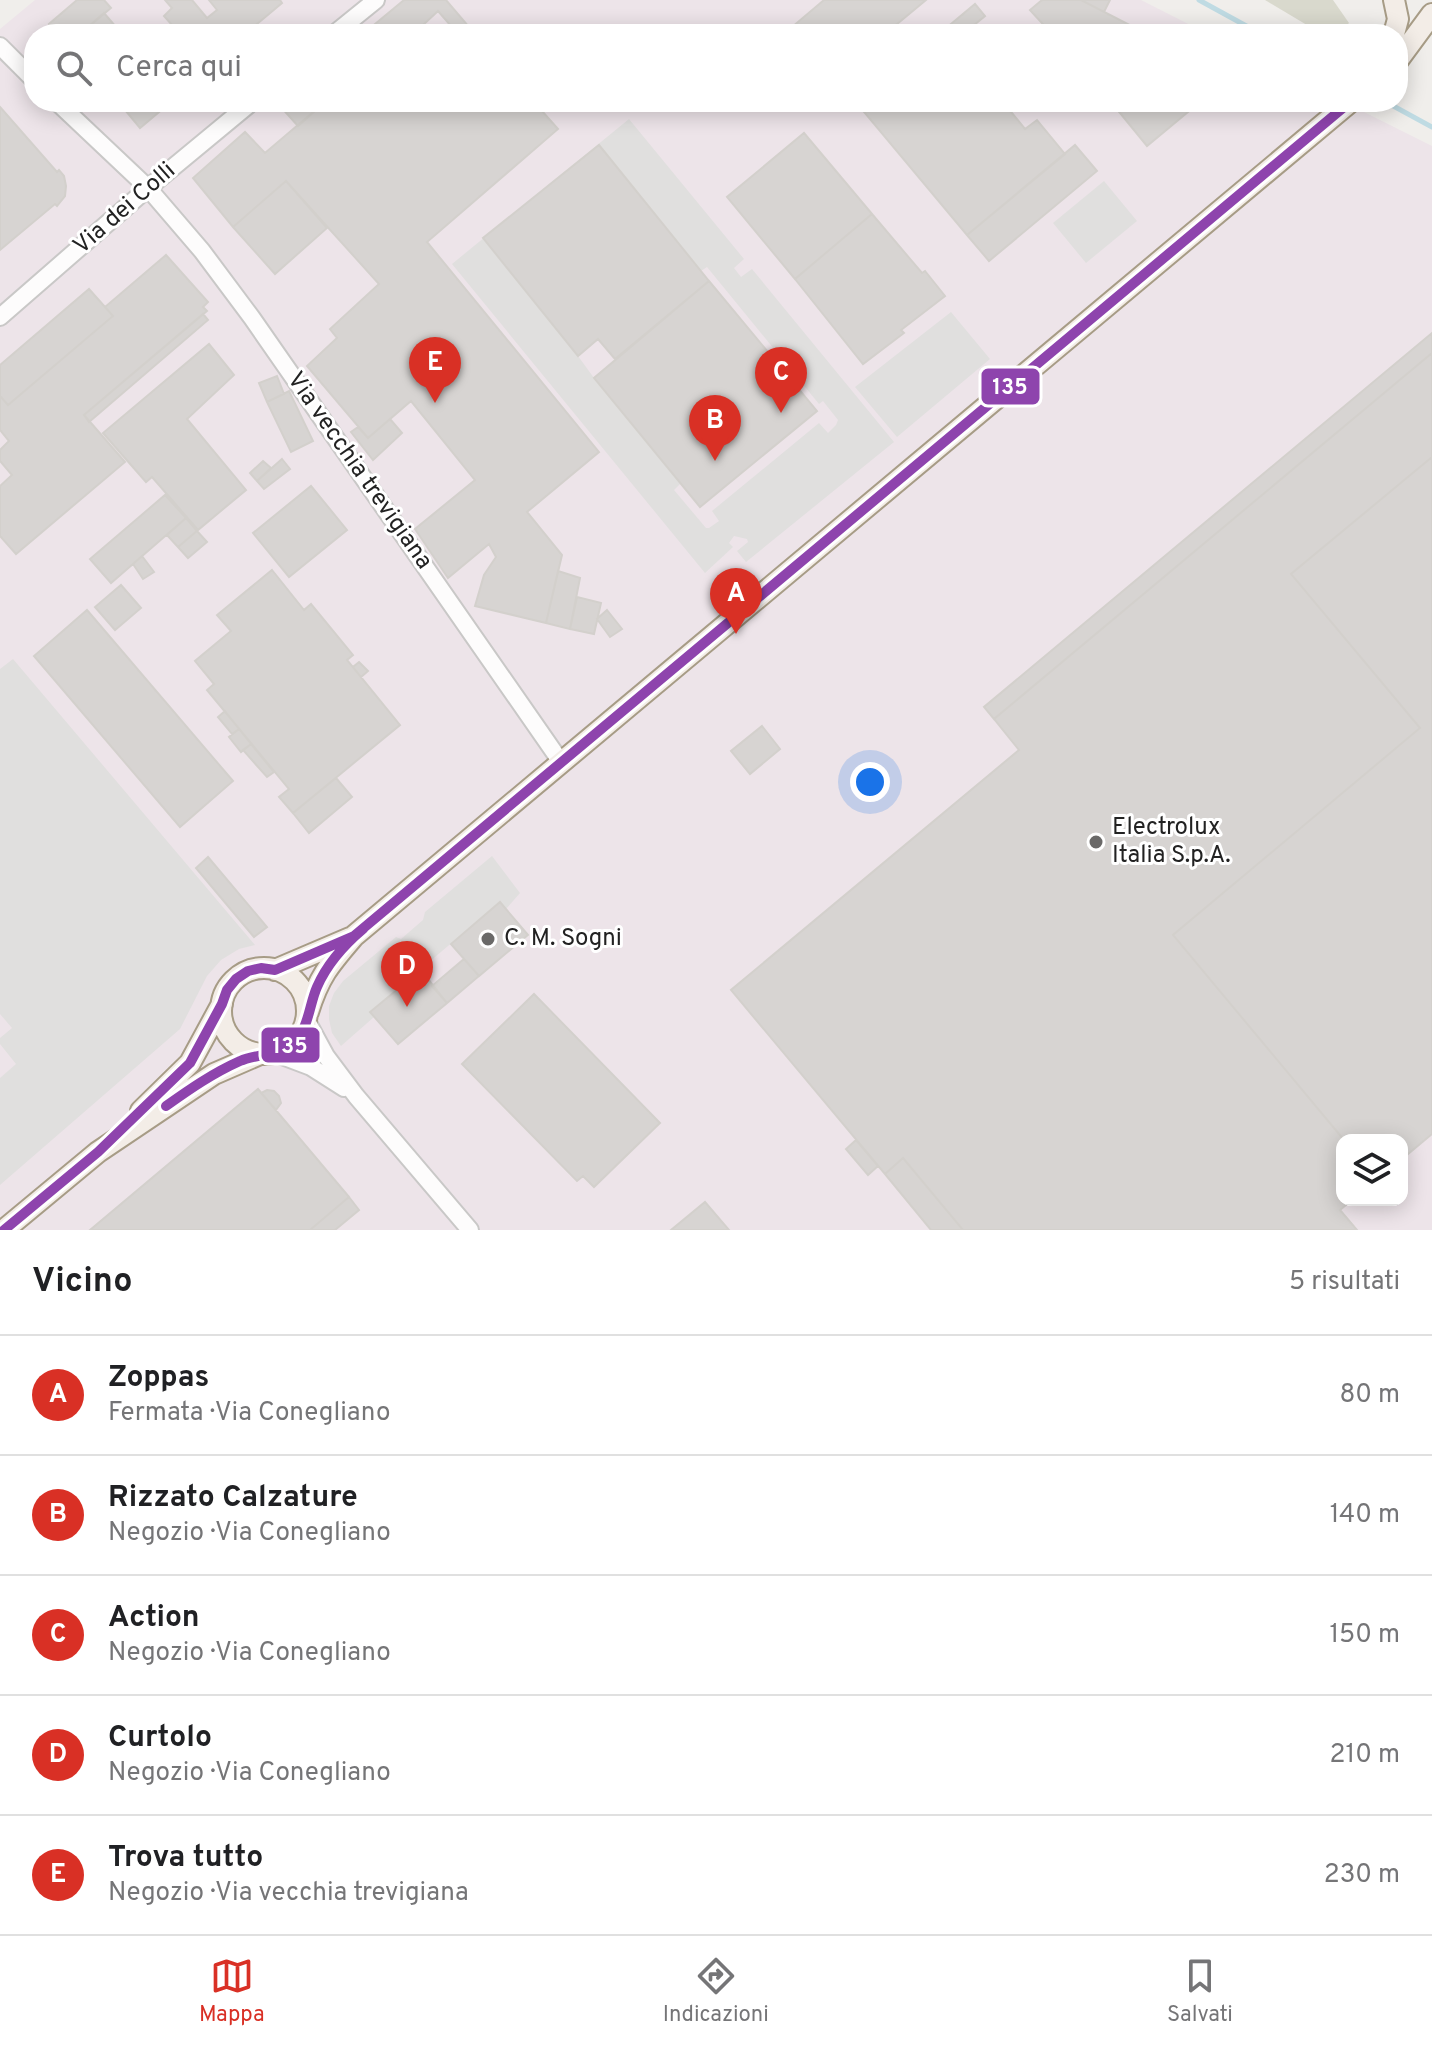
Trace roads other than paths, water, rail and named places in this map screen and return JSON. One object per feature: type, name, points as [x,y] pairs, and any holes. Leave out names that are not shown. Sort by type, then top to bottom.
[{"type":"main road","points":[[1394,0],[1397,24]]},
{"type":"main road","points":[[1408,46],[1432,14]]},
{"type":"main road","points":[[98,1152],[214,1074],[295,1042],[302,1032],[315,989],[325,970],[354,936],[1338,112]]},
{"type":"main road","points":[[275,970],[354,936]]},
{"type":"main road","points":[[4,1230],[98,1152],[190,1063],[227,990],[236,979],[248,971],[261,968],[288,975],[299,985],[305,998],[307,1016]]},
{"type":"main road","points":[[222,1004],[226,1031],[235,1042],[246,1050],[267,1054]]},
{"type":"street","points":[[346,24],[376,0]]},
{"type":"street","points":[[0,46],[24,70]]},
{"type":"street","name":"Via vecchia trevigiana","points":[[68,112],[148,188],[202,251],[561,762]]},
{"type":"street","name":"Via dei Colli","points":[[0,317],[240,112]]},
{"type":"street","points":[[307,1016],[326,1056],[356,1096],[470,1230]]},
{"type":"street","points":[[267,1054],[311,1067],[356,1096]]},
{"type":"waterway","points":[[1199,0],[1243,24]]},
{"type":"waterway","points":[[1404,112],[1432,127]]},
{"type":"place","name":"Trova tutto","points":[[435,403]]},
{"type":"place","name":"Action","points":[[781,413]]},
{"type":"place","name":"Rizzato Calzature","points":[[715,461]]},
{"type":"place","name":"Zoppas","points":[[736,634]]},
{"type":"place","name":"Electrolux Italia S.p.A.","points":[[1096,842]]},
{"type":"place","name":"C. M. Sogni","points":[[488,939]]},
{"type":"place","name":"Curtolo","points":[[407,1007]]}]
